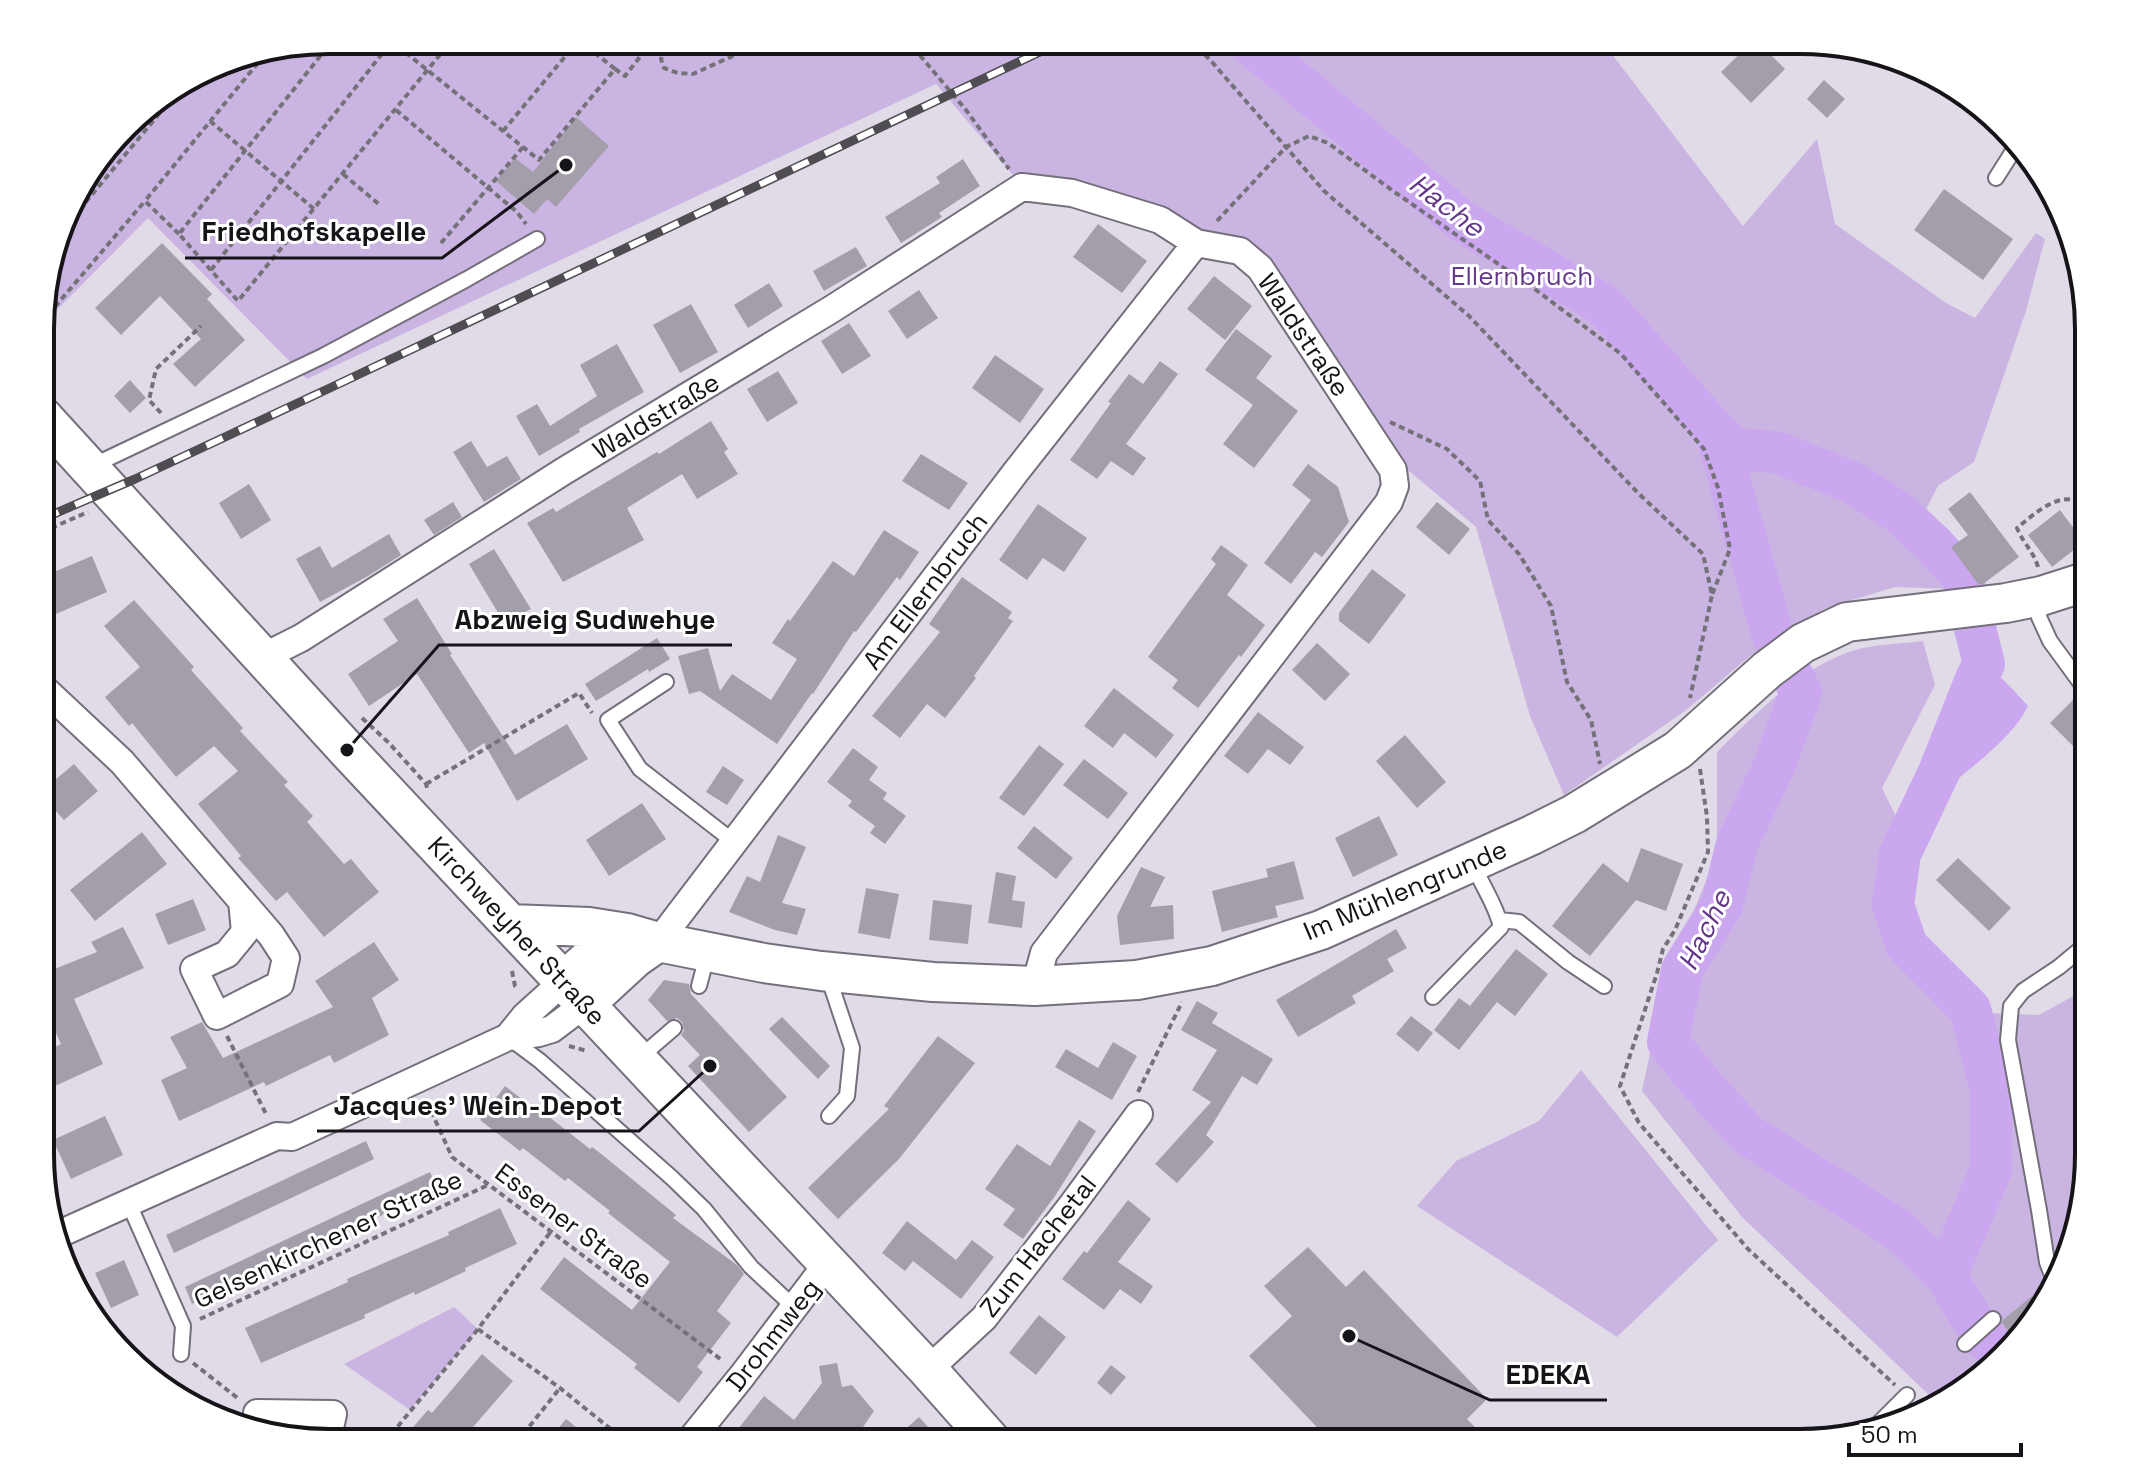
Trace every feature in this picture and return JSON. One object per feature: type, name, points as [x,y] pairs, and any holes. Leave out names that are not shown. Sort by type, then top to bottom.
[{"type":"main road","name":"Kirchweyher Straße","points":[[54,429],[980,1428]]},
{"type":"main road","name":"Im Mühlengrunde","points":[[510,924],[589,927],[642,937],[704,968],[764,963],[933,982],[1035,986],[1137,980],[1233,960],[1321,930],[1473,862],[1607,795],[1678,750],[1695,752],[1767,670],[1803,643],[1847,622],[1967,608],[2041,596],[2074,585]]},
{"type":"main road","points":[[575,992],[635,958],[642,937]]},
{"type":"street","name":"Waldstraße","points":[[263,657],[301,638],[564,471],[832,309],[1022,187],[1072,193],[1160,220],[1196,243],[1240,251],[1260,268],[1357,414],[1393,470],[1395,486],[1389,502],[1044,953],[1035,986]]},
{"type":"street","name":"Am Ellernbruch","points":[[642,937],[734,842],[1015,473],[1196,243]]},
{"type":"street","points":[[54,699],[122,762],[242,901],[271,935],[286,958],[280,984],[217,1016],[194,969],[227,954],[245,932],[242,901]]},
{"type":"street","points":[[65,1229],[129,1204],[277,1136],[292,1137],[508,1037],[552,1029],[575,992]]},
{"type":"street","name":"Zum Hachetal","points":[[928,1370],[984,1318],[1139,1114]]},
{"type":"street","name":"Drohmweg","points":[[700,1428],[827,1264]]},
{"type":"street","points":[[257,1413],[333,1414],[330,1428]]},
{"type":"lane","points":[[1996,178],[2011,154]]},
{"type":"lane","points":[[89,467],[323,356],[537,239]]},
{"type":"lane","points":[[2041,596],[2039,617],[2050,641],[2074,674]]},
{"type":"lane","points":[[666,682],[608,720],[640,769],[734,842]]},
{"type":"lane","points":[[1433,997],[1501,927],[1473,862]]},
{"type":"lane","points":[[1499,920],[1519,922],[1568,962],[1604,986]]},
{"type":"lane","points":[[2050,1269],[2008,1040],[2011,1006],[2023,991],[2074,955]]},
{"type":"lane","points":[[829,1116],[847,1096],[852,1048],[832,988],[833,972]]},
{"type":"lane","points":[[638,1060],[674,1028]]},
{"type":"lane","points":[[508,1037],[540,1061],[672,1178],[704,1209],[751,1267],[795,1308]]},
{"type":"lane","points":[[129,1204],[183,1326],[181,1354]]},
{"type":"lane","points":[[1965,1344],[1993,1319]]},
{"type":"lane","points":[[1888,1414],[1907,1395]]},
{"type":"path","points":[[179,234],[321,55]]},
{"type":"path","points":[[211,270],[381,55]]},
{"type":"path","points":[[409,55],[539,160],[615,69]]},
{"type":"path","points":[[145,201],[179,234],[238,301],[440,55]]},
{"type":"path","points":[[503,131],[566,55]]},
{"type":"path","points":[[598,55],[625,76],[641,55]]},
{"type":"path","points":[[663,55],[664,68],[693,74],[735,55]]},
{"type":"path","points":[[920,55],[966,110],[1022,187]]},
{"type":"path","points":[[1205,55],[1324,191],[1469,316],[1638,493],[1703,554],[1712,595]]},
{"type":"path","points":[[55,306],[257,64]]},
{"type":"path","points":[[396,110],[517,212],[537,239]]},
{"type":"path","points":[[85,202],[161,112]]},
{"type":"path","points":[[210,121],[314,209]]},
{"type":"path","points":[[1230,209],[1286,147],[1309,136],[1328,143],[1621,354],[1704,449],[1718,488],[1730,549],[1712,595],[1688,708],[1707,817],[1708,852],[1675,930],[1663,949],[1620,1086],[1639,1123],[1748,1249],[1907,1395]]},
{"type":"path","points":[[441,243],[523,147]]},
{"type":"path","points":[[343,174],[381,206]]},
{"type":"path","points":[[173,427],[149,400],[156,369],[201,326]]},
{"type":"path","points":[[1357,414],[1388,421],[1447,449],[1480,481],[1488,520],[1519,554],[1551,606],[1567,682],[1591,720],[1607,795]]},
{"type":"path","points":[[2041,596],[2035,555],[2017,528],[2061,498],[2074,499]]},
{"type":"path","points":[[54,527],[101,507]]},
{"type":"path","points":[[426,784],[579,693],[596,719],[608,720]]},
{"type":"path","points":[[1139,1114],[1138,1094],[1183,1000],[1183,992]]},
{"type":"path","points":[[217,1016],[277,1136]]},
{"type":"path","name":"Essener Straße","points":[[416,1078],[452,1157],[742,1376]]},
{"type":"path","name":"Gelsenkirchener Straße","points":[[183,1326],[488,1185]]},
{"type":"path","points":[[396,1428],[478,1329],[552,1230]]},
{"type":"path","points":[[478,1329],[610,1428]]},
{"type":"path","points":[[181,1354],[257,1413]]},
{"type":"path","points":[[528,1428],[560,1388]]},
{"type":"green space","name":"Ellernbruch","points":[[311,55],[1613,55],[1743,226],[1817,139],[1835,224],[1946,303],[1975,318],[2036,233],[2045,239],[2026,311],[1974,462],[1938,486],[1914,540],[1948,575],[1954,589],[1895,587],[1826,608],[1750,656],[1685,711],[1564,795],[1530,716],[1476,527],[1403,466],[1219,238],[1163,216],[1018,181],[936,84],[307,379],[148,218],[55,312],[63,258],[75,224],[100,176],[122,148],[148,122],[191,91],[241,69],[275,59]]},
{"type":"green space","points":[[1923,641],[1935,685],[1882,788],[1901,827],[1884,919],[1911,966],[1983,1013],[2039,1015],[2074,996],[2074,1172],[2070,1208],[2060,1242],[2047,1276],[2018,1321],[1981,1361],[1928,1398],[1928,1394],[1742,1217],[1642,1091],[1665,981],[1717,854],[1717,752],[1780,693],[1816,667],[1855,650]]},
{"type":"green space","points":[[1581,1070],[1718,1240],[1617,1337],[1417,1206],[1456,1161],[1539,1121]]},
{"type":"green space","points":[[454,1307],[478,1329],[410,1410],[344,1364]]},
{"type":"shaded area","points":[[1973,661],[1996,674],[2028,706],[2014,728],[1951,785],[1932,766],[1951,697]]},
{"type":"building","points":[[1739,55],[1771,55],[1785,69],[1751,103],[1721,72]]},
{"type":"building","points":[[1824,80],[1845,99],[1827,118],[1807,99]]},
{"type":"building","points":[[576,117],[609,146],[556,207],[547,199],[534,214],[496,181],[515,158],[533,172]]},
{"type":"building","points":[[963,159],[980,186],[939,213],[942,217],[901,243],[885,217],[940,183],[936,177]]},
{"type":"building","points":[[1944,189],[2013,239],[1983,280],[1914,230]]},
{"type":"building","points":[[1098,224],[1147,261],[1122,293],[1073,257]]},
{"type":"building","points":[[162,243],[212,294],[207,299],[245,340],[195,387],[173,364],[201,339],[160,296],[121,335],[95,308]]},
{"type":"building","points":[[856,247],[867,266],[824,291],[813,271]]},
{"type":"building","points":[[1214,276],[1252,306],[1225,340],[1187,309]]},
{"type":"building","points":[[769,283],[783,306],[748,328],[734,305]]},
{"type":"building","points":[[919,290],[938,318],[907,339],[888,311]]},
{"type":"building","points":[[691,304],[718,352],[680,373],[653,325]]},
{"type":"building","points":[[849,323],[871,356],[842,374],[821,341]]},
{"type":"building","points":[[1236,329],[1272,356],[1256,378],[1298,411],[1254,468],[1223,444],[1253,405],[1205,370]]},
{"type":"building","points":[[617,344],[644,392],[539,456],[516,416],[537,404],[550,426],[597,396],[580,365]]},
{"type":"building","points":[[995,355],[1044,389],[1020,423],[972,388]]},
{"type":"building","points":[[1160,361],[1178,374],[1126,444],[1146,458],[1133,476],[1111,461],[1097,479],[1070,460],[1129,374],[1143,384]]},
{"type":"building","points":[[778,371],[798,403],[767,422],[747,389]]},
{"type":"building","points":[[130,380],[146,398],[130,413],[114,396]]},
{"type":"building","points":[[711,421],[728,449],[724,452],[738,474],[697,499],[682,474],[627,508],[644,540],[563,582],[527,523],[553,508],[556,512]]},
{"type":"building","points":[[471,441],[487,467],[507,456],[521,479],[484,502],[453,452]]},
{"type":"building","points":[[921,454],[968,483],[949,510],[902,481]]},
{"type":"building","points":[[1308,464],[1338,487],[1349,522],[1322,557],[1315,552],[1291,584],[1264,563],[1311,500],[1292,485]]},
{"type":"building","points":[[249,484],[271,520],[241,539],[219,503]]},
{"type":"building","points":[[1970,492],[2019,557],[1983,584],[1978,584],[1951,547],[1968,535],[1948,509]]},
{"type":"building","points":[[453,502],[462,517],[434,535],[424,520]]},
{"type":"building","points":[[1437,502],[1470,529],[1449,555],[1416,527]]},
{"type":"building","points":[[1038,504],[1087,538],[1064,572],[1043,558],[1027,580],[999,560]]},
{"type":"building","points":[[2060,510],[2074,529],[2074,550],[2052,567],[2028,535]]},
{"type":"building","points":[[884,530],[919,552],[900,580],[897,577],[854,631],[777,744],[700,691],[689,694],[678,656],[708,648],[720,691],[732,674],[771,700],[797,659],[772,643],[833,561],[854,576]]},
{"type":"building","points":[[389,534],[401,555],[320,602],[296,559],[320,546],[332,568]]},
{"type":"building","points":[[1221,545],[1248,565],[1227,595],[1265,625],[1198,708],[1172,688],[1178,680],[1148,657],[1216,564],[1211,559]]},
{"type":"building","points":[[494,549],[531,609],[504,623],[469,564]]},
{"type":"building","points":[[92,556],[107,592],[54,615],[54,572]]},
{"type":"building","points":[[1372,569],[1406,595],[1369,644],[1339,621],[1339,613]]},
{"type":"building","points":[[962,577],[1012,612],[1008,618],[1013,621],[974,676],[976,678],[945,718],[927,704],[900,738],[872,716],[940,632],[929,624]]},
{"type":"building","points":[[417,598],[515,755],[567,724],[588,759],[517,801],[484,743],[469,753],[417,674],[369,706],[348,674],[398,641],[383,619]]},
{"type":"building","points":[[134,600],[194,667],[191,670],[243,728],[240,731],[288,782],[284,785],[313,816],[307,822],[344,864],[351,859],[379,892],[324,937],[287,892],[276,901],[238,858],[241,856],[198,804],[238,771],[214,746],[176,777],[132,723],[129,726],[105,697],[140,667],[104,626]]},
{"type":"building","points":[[657,638],[670,659],[596,701],[585,684]]},
{"type":"building","points":[[1317,643],[1350,674],[1325,701],[1292,670]]},
{"type":"building","points":[[1114,688],[1174,735],[1156,758],[1124,733],[1113,748],[1084,726]]},
{"type":"building","points":[[2074,699],[2074,747],[2050,723]]},
{"type":"building","points":[[1258,712],[1304,747],[1290,765],[1268,749],[1248,774],[1224,756]]},
{"type":"building","points":[[1405,735],[1446,782],[1417,808],[1376,761]]},
{"type":"building","points":[[1039,745],[1064,764],[1024,816],[999,798]]},
{"type":"building","points":[[853,748],[878,767],[869,780],[887,793],[883,799],[906,816],[885,844],[870,833],[875,826],[848,806],[852,801],[827,782]]},
{"type":"building","points":[[1084,759],[1128,793],[1108,819],[1063,785]]},
{"type":"building","points":[[74,764],[98,791],[64,820],[55,810],[55,780]]},
{"type":"building","points":[[723,766],[744,780],[727,805],[706,792]]},
{"type":"building","points":[[642,803],[666,839],[609,876],[586,840]]},
{"type":"building","points":[[1379,816],[1398,855],[1353,877],[1335,838]]},
{"type":"building","points":[[1034,826],[1073,858],[1056,879],[1017,848]]},
{"type":"building","points":[[142,832],[167,864],[95,921],[70,890]]},
{"type":"building","points":[[778,835],[806,847],[782,903],[806,909],[797,935],[729,912],[747,876],[760,882]]},
{"type":"building","points":[[1641,848],[1683,864],[1666,911],[1636,900],[1590,956],[1552,926],[1603,863],[1628,883]]},
{"type":"building","points":[[1958,858],[2011,908],[1989,931],[1936,880]]},
{"type":"building","points":[[1294,861],[1304,899],[1275,906],[1278,917],[1222,932],[1212,891],[1268,877],[1266,869]]},
{"type":"building","points":[[1141,867],[1165,877],[1150,907],[1173,905],[1174,939],[1120,945],[1117,916]]},
{"type":"building","points":[[996,872],[1016,876],[1012,900],[1025,902],[1022,928],[988,923]]},
{"type":"building","points":[[866,888],[899,894],[890,939],[858,933]]},
{"type":"building","points":[[193,899],[206,930],[168,945],[155,914]]},
{"type":"building","points":[[933,900],[972,905],[968,944],[929,940]]},
{"type":"building","points":[[123,927],[144,968],[74,999],[103,1064],[55,1086],[55,1047],[61,1044],[55,1030],[55,969],[97,952],[91,942]]},
{"type":"building","points":[[1396,929],[1407,948],[1387,959],[1394,971],[1352,996],[1356,1003],[1298,1037],[1276,1000]]},
{"type":"building","points":[[374,942],[399,980],[372,998],[389,1035],[334,1063],[330,1055],[266,1086],[264,1082],[179,1121],[161,1080],[187,1068],[170,1037],[202,1022],[223,1058],[333,1007],[315,981]]},
{"type":"building","points":[[1516,949],[1548,974],[1515,1016],[1497,1002],[1459,1050],[1434,1030],[1459,998],[1470,1006]]},
{"type":"building","points":[[664,980],[689,984],[691,994],[787,1097],[749,1132],[688,1066],[700,1055],[681,1035],[684,1031],[682,1022],[677,1018],[667,1021],[648,1000]]},
{"type":"building","points":[[1197,1001],[1218,1013],[1212,1023],[1273,1059],[1257,1085],[1242,1076],[1206,1135],[1214,1142],[1177,1183],[1155,1164],[1211,1102],[1192,1090],[1217,1050],[1181,1030]]},
{"type":"building","points":[[1411,1016],[1433,1033],[1418,1052],[1396,1034]]},
{"type":"building","points":[[782,1017],[830,1066],[818,1079],[769,1029]]},
{"type":"building","points":[[938,1036],[975,1063],[899,1159],[838,1219],[808,1188],[889,1109],[884,1106]]},
{"type":"building","points":[[1113,1042],[1137,1056],[1112,1100],[1055,1067],[1066,1049],[1098,1068]]},
{"type":"building","points":[[505,1086],[546,1118],[548,1116],[590,1149],[592,1147],[600,1153],[676,1215],[673,1218],[737,1265],[744,1274],[717,1311],[731,1323],[697,1367],[703,1372],[679,1403],[634,1368],[637,1364],[540,1289],[564,1257],[632,1310],[670,1262],[568,1178],[565,1181],[480,1120]]},
{"type":"building","points":[[105,1116],[123,1155],[71,1179],[55,1139]]},
{"type":"building","points":[[1079,1120],[1096,1131],[1055,1196],[1023,1239],[1003,1225],[1015,1209],[985,1189],[1017,1144],[1050,1166]]},
{"type":"building","points":[[366,1141],[374,1159],[174,1253],[166,1235]]},
{"type":"building","points":[[430,1172],[438,1189],[192,1304],[185,1287]]},
{"type":"building","points":[[1128,1200],[1151,1219],[1118,1262],[1153,1286],[1141,1304],[1120,1289],[1104,1310],[1062,1279],[1084,1251],[1087,1253]]},
{"type":"building","points":[[500,1208],[517,1244],[415,1295],[414,1292],[364,1315],[365,1318],[261,1363],[245,1328],[449,1235],[448,1232]]},
{"type":"building","points":[[907,1221],[956,1260],[972,1240],[994,1257],[961,1299],[913,1261],[905,1271],[882,1253]]},
{"type":"building","points":[[1308,1247],[1346,1287],[1364,1270],[1487,1399],[1467,1419],[1477,1429],[1318,1429],[1249,1356],[1292,1316],[1264,1286]]},
{"type":"building","points":[[124,1260],[139,1295],[111,1308],[95,1273]]},
{"type":"building","points":[[2032,1296],[2034,1299],[2029,1307],[2009,1332],[2003,1320]]},
{"type":"building","points":[[1039,1315],[1066,1337],[1036,1375],[1009,1353]]},
{"type":"building","points":[[482,1354],[513,1381],[472,1428],[412,1428],[428,1410],[432,1413]]},
{"type":"building","points":[[837,1363],[842,1387],[852,1385],[874,1411],[863,1427],[866,1428],[739,1428],[764,1396],[794,1420],[822,1383],[819,1366]]},
{"type":"building","points":[[1111,1365],[1126,1377],[1111,1395],[1097,1383]]},
{"type":"building","points":[[919,1417],[930,1428],[906,1428]]},
{"type":"building","points":[[566,1419],[577,1428],[558,1428]]},
{"type":"waterway","name":"Hache","points":[[1264,55],[1463,222],[1604,305],[1716,432],[1773,636],[1801,693],[1774,766],[1737,844],[1722,905],[1682,970],[1668,1042],[1748,1135],[1899,1230],[1946,1276],[1982,1336],[1995,1347]]},
{"type":"waterway","points":[[1716,432],[1735,449],[1776,452],[1854,483],[1901,514],[1962,576],[1984,664],[1939,772],[1900,854],[1893,905],[1907,946],[1970,1009],[1991,1090],[1991,1170],[1946,1276]]},
{"type":"railway","points":[[54,514],[332,387],[1033,55]]},
{"type":"place","name":"Friedhofskapelle","points":[[566,165]]},
{"type":"place","name":"Abzweig Sudwehye","points":[[347,750]]},
{"type":"place","name":"Jacques’ Wein-Depot","points":[[710,1066]]},
{"type":"place","name":"EDEKA","points":[[1349,1336]]}]
